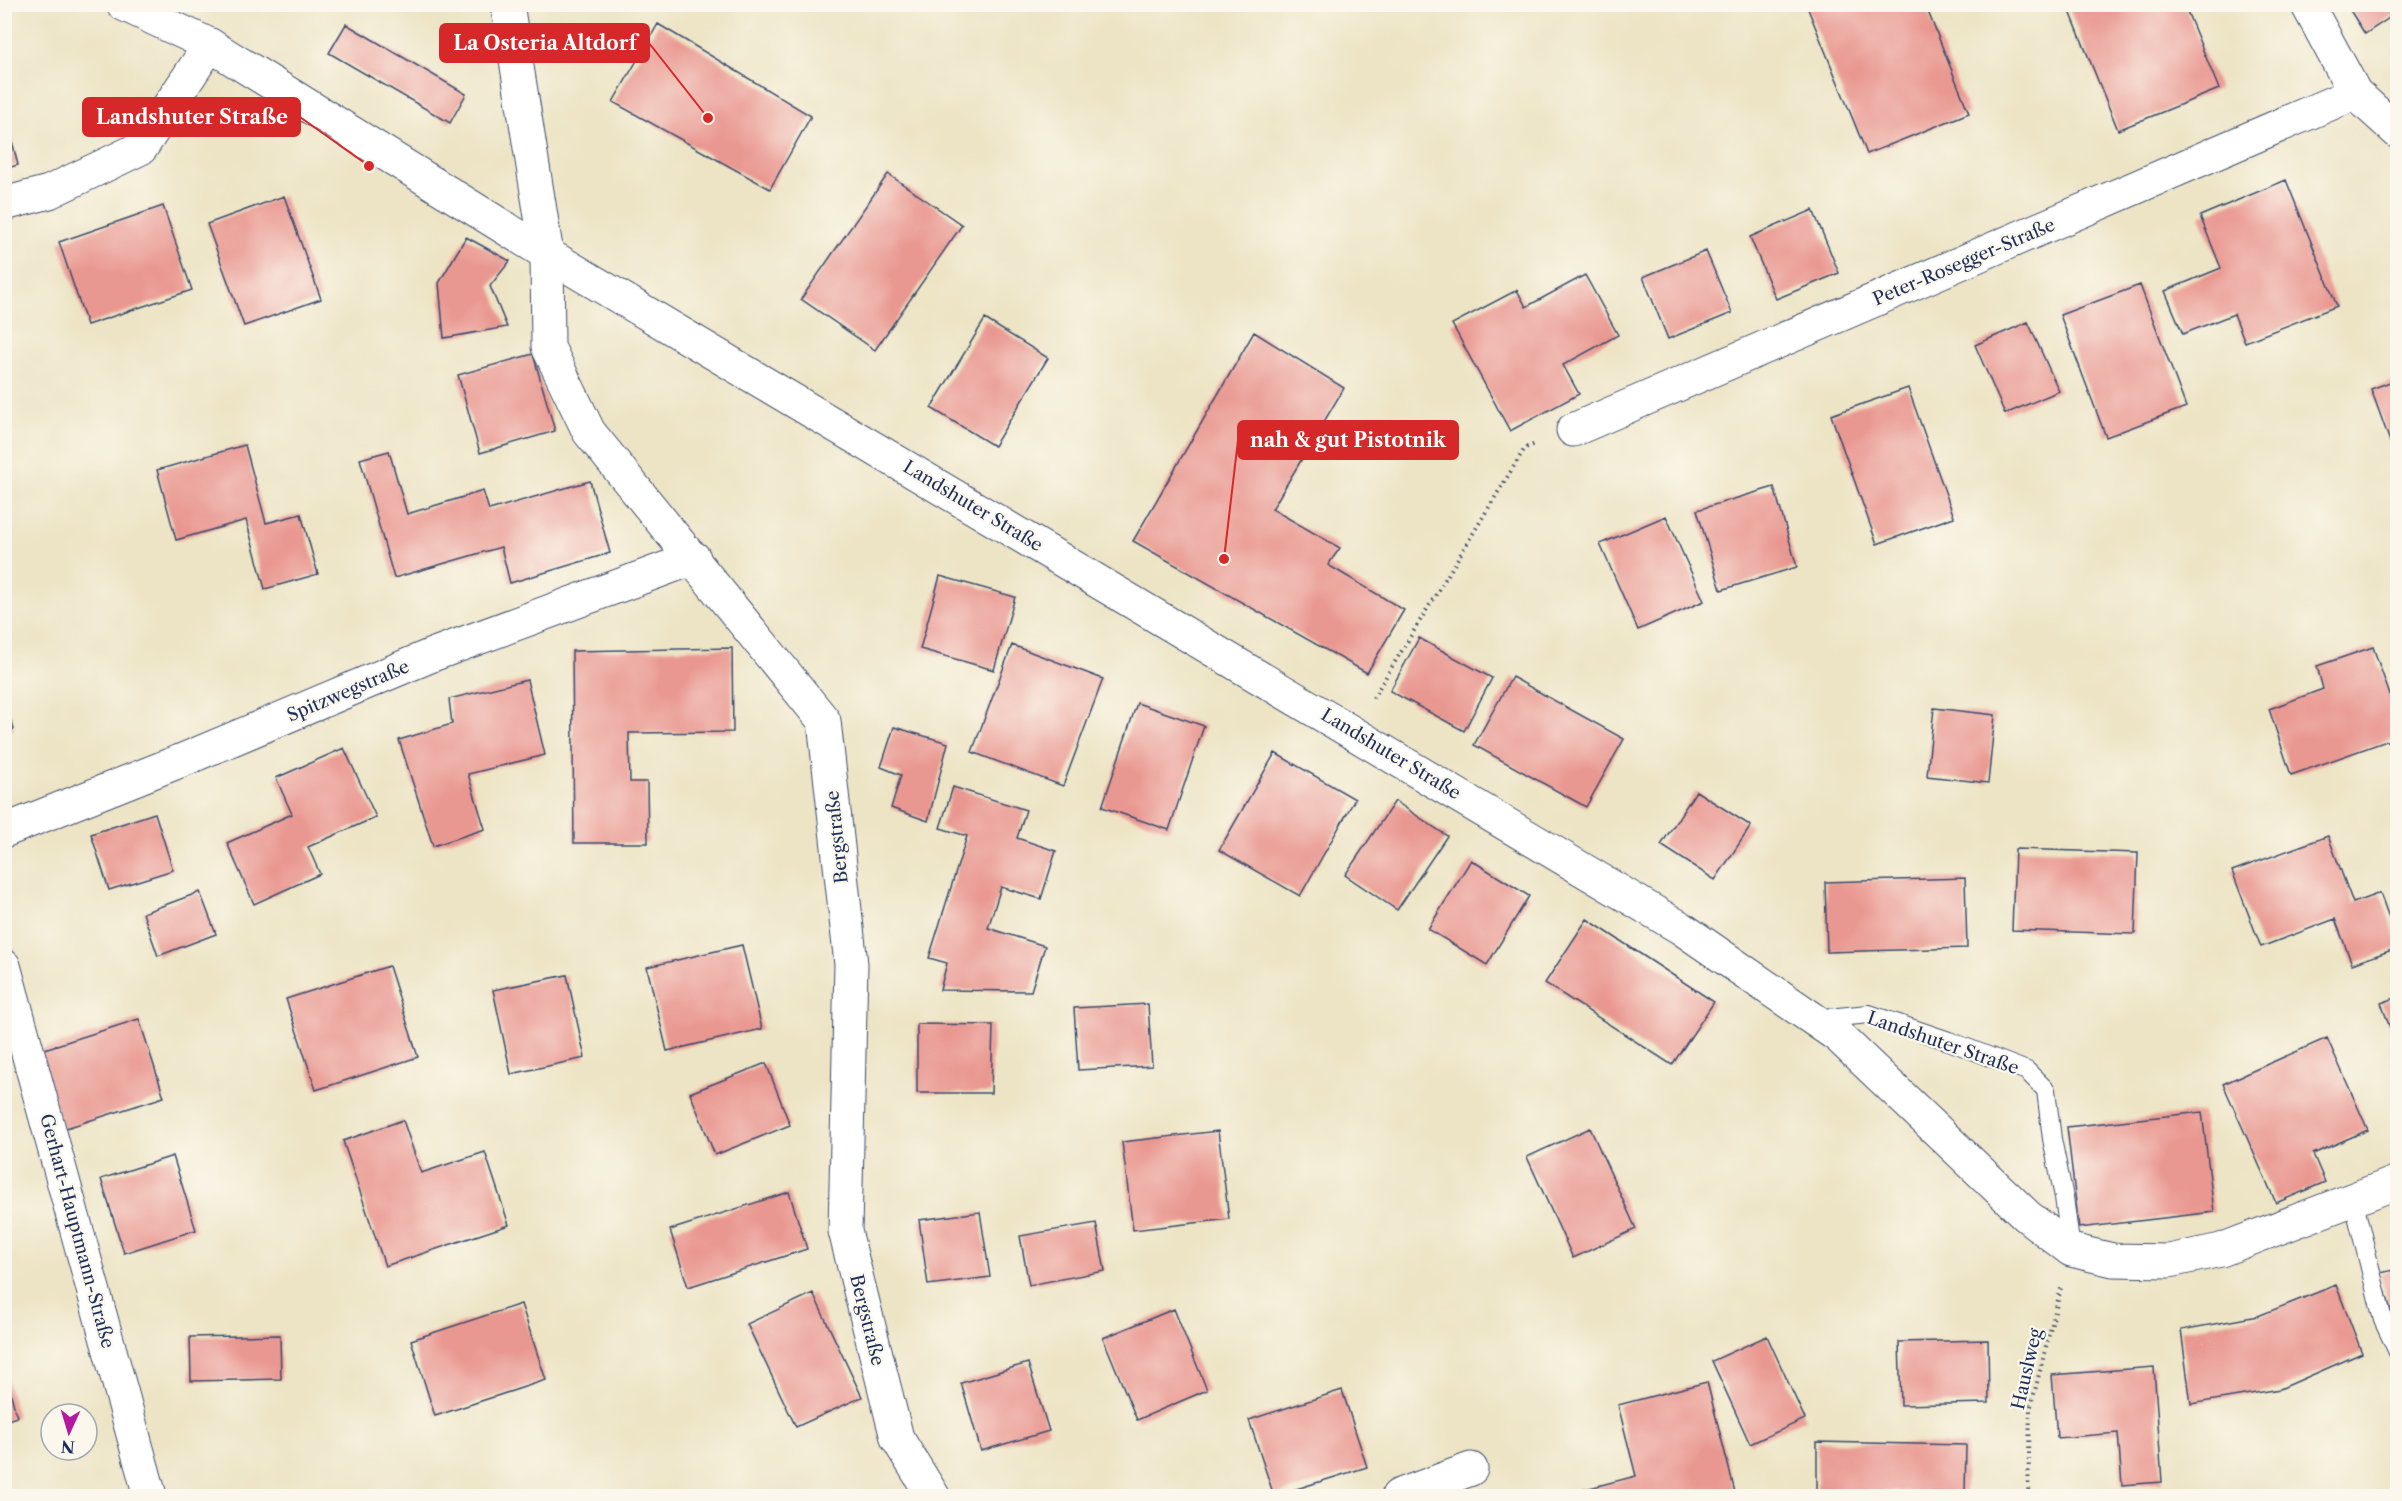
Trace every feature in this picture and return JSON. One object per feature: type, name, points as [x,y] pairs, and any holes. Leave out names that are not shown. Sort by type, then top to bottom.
[{"type":"street","name":"Landshuter Straße","points":[[123,4],[210,45],[547,254],[1681,928],[1838,1035],[2027,1216],[2071,1250],[2113,1260],[2169,1261],[2222,1250],[2397,1182]]},
{"type":"street","name":"Bergstraße","points":[[507,4],[547,254],[548,347],[589,432],[694,558],[824,721],[851,964],[844,1231],[897,1438],[933,1497]]},
{"type":"street","points":[[2307,4],[2355,93],[2397,132]]},
{"type":"street","points":[[4,204],[49,192],[141,148],[210,45]]},
{"type":"street","name":"Peter-Rosegger-Straße","points":[[1574,430],[2355,93]]},
{"type":"street","name":"Spitzwegstraße","points":[[4,831],[185,759],[432,655],[694,558]]},
{"type":"street","name":"Gerhart-Hauptmann-Straße","points":[[4,966],[150,1497]]},
{"type":"street","points":[[1398,1497],[1471,1469]]},
{"type":"lane","name":"Landshuter Straße","points":[[1815,1020],[1869,1014],[2027,1071],[2046,1090],[2071,1250]]},
{"type":"lane","points":[[2353,1199],[2383,1320],[2397,1352]]},
{"type":"path","points":[[1352,732],[1525,448],[1574,430]]},
{"type":"path","name":"Hauslweg","points":[[2028,1497],[2030,1410],[2071,1250]]},
{"type":"building","points":[[1806,4],[1937,4],[1927,9],[1969,113],[1867,154]]},
{"type":"building","points":[[2067,4],[2184,4],[2219,89],[2118,130]]},
{"type":"building","points":[[2346,4],[2398,4],[2398,12],[2365,34]]},
{"type":"building","points":[[346,24],[466,94],[450,123],[329,53]]},
{"type":"building","points":[[658,24],[811,116],[770,189],[613,102]]},
{"type":"building","points":[[4,109],[18,165],[4,169]]},
{"type":"building","points":[[888,174],[962,225],[875,350],[801,299]]},
{"type":"building","points":[[2286,180],[2337,306],[2245,342],[2234,314],[2183,334],[2165,291],[2221,268],[2200,216]]},
{"type":"building","points":[[284,196],[321,299],[244,326],[207,224]]},
{"type":"building","points":[[163,206],[192,290],[87,325],[59,242]]},
{"type":"building","points":[[1813,210],[1839,273],[1776,299],[1750,237]]},
{"type":"building","points":[[466,237],[510,261],[490,286],[507,327],[444,338],[439,283]]},
{"type":"building","points":[[1706,251],[1732,313],[1668,339],[1643,277]]},
{"type":"building","points":[[1585,275],[1618,335],[1563,365],[1579,394],[1510,431],[1452,324],[1517,290],[1526,307]]},
{"type":"building","points":[[2140,285],[2186,407],[2106,437],[2060,315]]},
{"type":"building","points":[[985,319],[1048,358],[994,446],[931,408]]},
{"type":"building","points":[[2028,322],[2059,391],[2005,414],[1975,345]]},
{"type":"building","points":[[1254,332],[1344,388],[1272,509],[1340,548],[1328,565],[1404,610],[1367,673],[1133,541]]},
{"type":"building","points":[[533,354],[555,431],[480,453],[458,375]]},
{"type":"building","points":[[2398,379],[2398,461],[2397,461],[2371,389]]},
{"type":"building","points":[[1908,388],[1954,517],[1877,544],[1831,415]]},
{"type":"building","points":[[245,445],[266,523],[301,514],[318,574],[265,589],[246,520],[176,540],[157,470]]},
{"type":"building","points":[[389,451],[407,514],[483,491],[489,510],[590,481],[610,553],[510,583],[501,547],[394,578],[360,459]]},
{"type":"building","points":[[1774,487],[1797,567],[1721,590],[1697,510]]},
{"type":"building","points":[[1666,516],[1704,601],[1638,630],[1600,544]]},
{"type":"building","points":[[940,576],[1015,597],[994,670],[920,649]]},
{"type":"building","points":[[1419,638],[1492,678],[1464,731],[1390,691]]},
{"type":"building","points":[[1012,645],[1103,679],[1063,786],[972,752]]},
{"type":"building","points":[[2373,647],[2398,718],[2398,737],[2291,775],[2269,709],[2323,689],[2317,666]]},
{"type":"building","points":[[732,648],[733,732],[629,733],[630,782],[647,782],[648,843],[574,843],[572,651]]},
{"type":"building","points":[[1512,677],[1624,739],[1586,807],[1474,745]]},
{"type":"building","points":[[527,680],[545,755],[468,774],[485,829],[433,846],[399,740],[452,724],[449,699]]},
{"type":"building","points":[[4,703],[14,729],[4,733]]},
{"type":"building","points":[[1137,703],[1204,726],[1169,830],[1102,807]]},
{"type":"building","points":[[1934,708],[1995,715],[1988,783],[1927,776]]},
{"type":"building","points":[[894,727],[948,743],[928,821],[891,808],[901,775],[881,767]]},
{"type":"building","points":[[344,748],[376,817],[308,847],[320,874],[254,904],[227,843],[292,814],[276,778]]},
{"type":"building","points":[[1275,753],[1355,799],[1300,896],[1219,850]]},
{"type":"building","points":[[953,787],[1026,810],[1017,838],[1056,851],[1041,899],[1001,887],[988,928],[1045,946],[1031,991],[940,990],[947,963],[929,958],[967,836],[940,828]]},
{"type":"building","points":[[1696,791],[1751,826],[1715,880],[1661,845]]},
{"type":"building","points":[[1395,801],[1447,836],[1397,910],[1345,875]]},
{"type":"building","points":[[155,813],[173,870],[109,890],[91,834]]},
{"type":"building","points":[[2328,836],[2353,903],[2380,893],[2398,942],[2398,948],[2352,964],[2335,919],[2261,947],[2232,871]]},
{"type":"building","points":[[2015,849],[2138,853],[2135,934],[2012,930]]},
{"type":"building","points":[[1471,860],[1529,896],[1487,965],[1428,929]]},
{"type":"building","points":[[1965,878],[1967,948],[1827,952],[1825,882]]},
{"type":"building","points":[[200,892],[216,934],[158,956],[143,913]]},
{"type":"building","points":[[1587,919],[1714,1002],[1672,1065],[1545,983]]},
{"type":"building","points":[[742,945],[762,1029],[667,1051],[647,967]]},
{"type":"building","points":[[389,966],[418,1057],[316,1090],[286,999]]},
{"type":"building","points":[[567,975],[585,1058],[511,1074],[493,990]]},
{"type":"building","points":[[2398,997],[2398,1047],[2397,1047],[2381,1003]]},
{"type":"building","points":[[1148,1004],[1152,1066],[1078,1070],[1074,1008]]},
{"type":"building","points":[[139,1019],[164,1097],[63,1129],[38,1051]]},
{"type":"building","points":[[917,1024],[993,1025],[991,1093],[917,1093]]},
{"type":"building","points":[[2327,1038],[2368,1130],[2313,1154],[2325,1182],[2276,1203],[2223,1084]]},
{"type":"building","points":[[766,1063],[790,1125],[715,1155],[690,1093]]},
{"type":"building","points":[[2202,1112],[2214,1212],[2079,1228],[2067,1127]]},
{"type":"building","points":[[403,1120],[421,1173],[485,1152],[509,1225],[385,1266],[343,1141]]},
{"type":"building","points":[[1590,1128],[1636,1229],[1573,1258],[1527,1157]]},
{"type":"building","points":[[1218,1131],[1229,1219],[1133,1230],[1122,1142]]},
{"type":"building","points":[[173,1156],[196,1230],[124,1253],[101,1179]]},
{"type":"building","points":[[789,1192],[807,1249],[688,1287],[670,1230]]},
{"type":"building","points":[[980,1212],[990,1277],[928,1285],[919,1220]]},
{"type":"building","points":[[1096,1223],[1105,1271],[1029,1285],[1020,1236]]},
{"type":"building","points":[[2398,1269],[2398,1331],[2397,1331],[2380,1273]]},
{"type":"building","points":[[2336,1285],[2362,1353],[2280,1389],[2191,1404],[2181,1330],[2258,1316]]},
{"type":"building","points":[[813,1293],[862,1397],[796,1427],[747,1324]]},
{"type":"building","points":[[521,1304],[546,1380],[435,1416],[411,1340]]},
{"type":"building","points":[[1174,1309],[1207,1390],[1137,1420],[1103,1338]]},
{"type":"building","points":[[280,1335],[281,1379],[191,1381],[190,1337]]},
{"type":"building","points":[[1767,1336],[1805,1419],[1750,1444],[1712,1361]]},
{"type":"building","points":[[1988,1340],[1989,1403],[1901,1405],[1899,1342]]},
{"type":"building","points":[[1028,1363],[1049,1431],[981,1451],[961,1383]]},
{"type":"building","points":[[2154,1367],[2162,1482],[2122,1485],[2118,1433],[2057,1438],[2052,1375]]},
{"type":"building","points":[[4,1373],[17,1417],[4,1421]]},
{"type":"building","points":[[1707,1382],[1736,1496],[1559,1496],[1636,1476],[1618,1405]]},
{"type":"building","points":[[1342,1390],[1367,1467],[1274,1496],[1249,1420]]},
{"type":"building","points":[[1817,1442],[1966,1445],[1965,1493],[1817,1491]]},
{"type":"place","name":"La Osteria Altdorf","points":[[708,118]]},
{"type":"place","name":"Landshuter Straße","points":[[369,166]]},
{"type":"place","name":"nah & gut Pistotnik","points":[[1224,559]]}]
